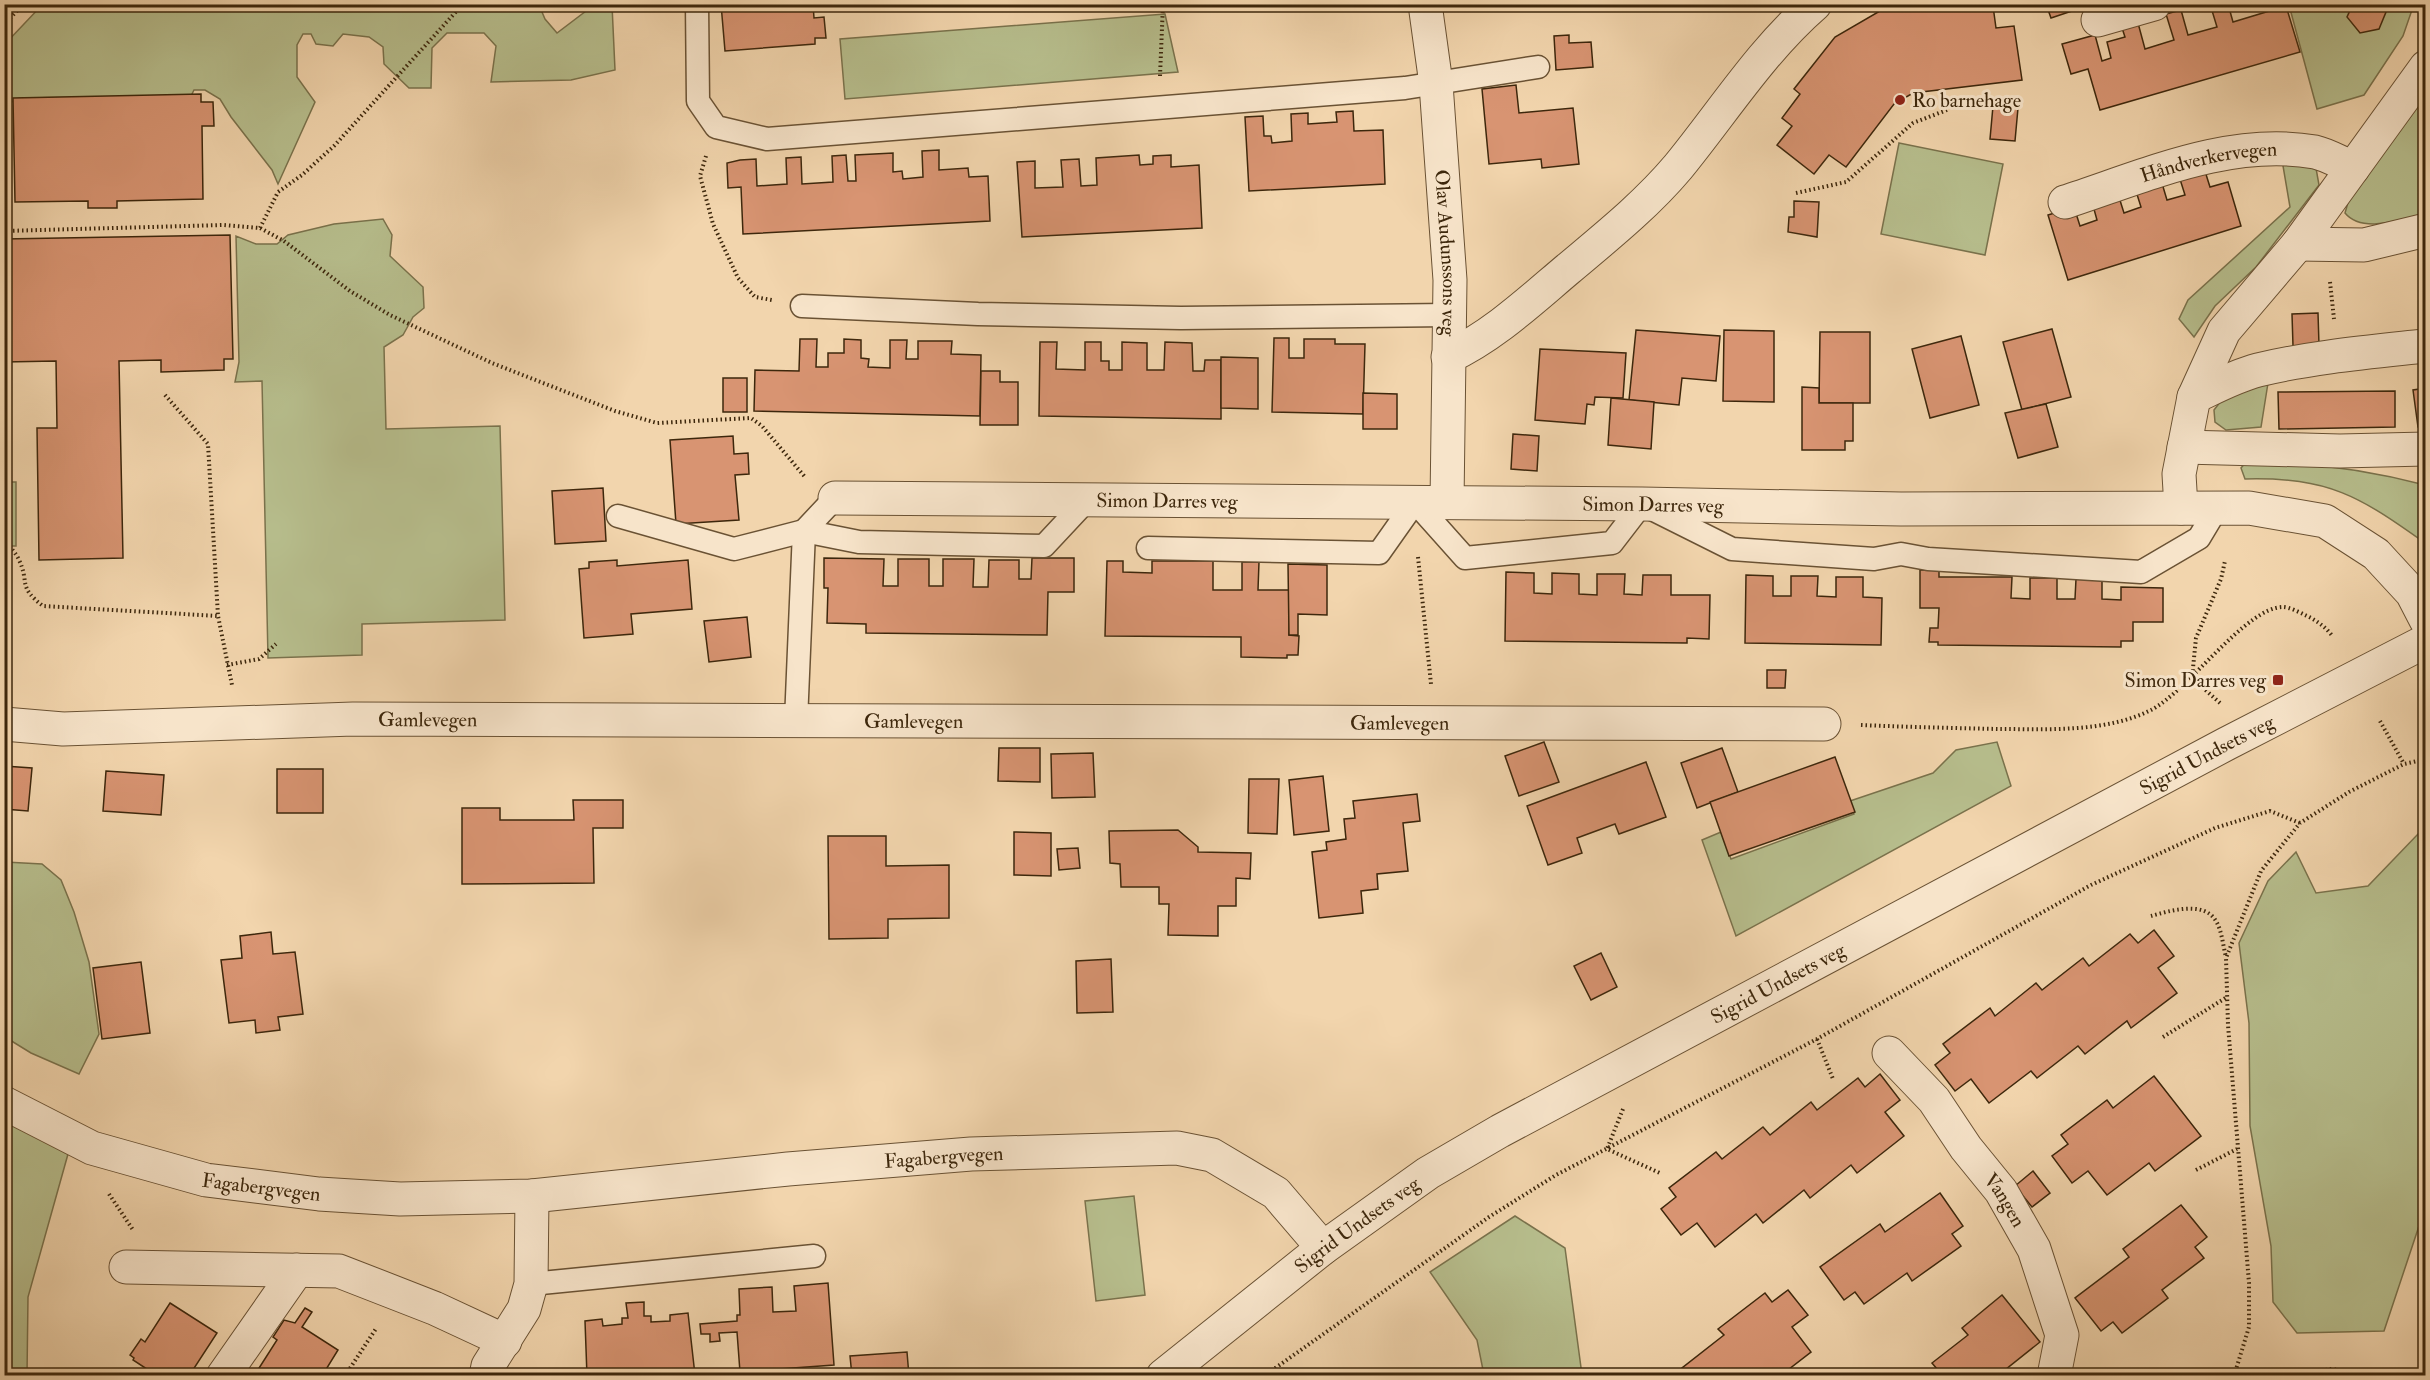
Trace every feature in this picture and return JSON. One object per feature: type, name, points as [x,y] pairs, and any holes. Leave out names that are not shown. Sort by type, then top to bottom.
[{"type":"street","name":"Olav Audunssons veg","points":[[1425,4],[1436,84],[1450,280],[1447,502]]},
{"type":"street","points":[[1448,357],[1476,344],[1643,204],[1677,167],[1786,29],[1815,4]]},
{"type":"street","points":[[2098,20],[2154,4]]},
{"type":"street","points":[[2181,508],[2179,474],[2194,397],[2224,331],[2298,244],[2426,67]]},
{"type":"street","name":"Håndverkervegen","points":[[2065,202],[2198,159],[2262,148],[2317,153],[2353,168]]},
{"type":"street","points":[[2298,244],[2364,245],[2426,230]]},
{"type":"street","points":[[2194,397],[2231,379],[2258,370],[2335,356],[2424,346]]},
{"type":"street","points":[[2184,447],[2340,451],[2426,449]]},
{"type":"street","name":"Simon Darres veg","points":[[835,498],[1901,508],[2249,508],[2325,521],[2376,554],[2412,593],[2426,620]]},
{"type":"street","name":"Sigrid Undsets veg","points":[[1163,1376],[1323,1248],[1428,1173],[1500,1131],[2216,749],[2426,641]]},
{"type":"street","name":"Gamlevegen","points":[[4,724],[63,729],[353,719],[1824,724]]},
{"type":"street","name":"Vangen","points":[[1889,1053],[1934,1100],[1966,1148],[2001,1191],[2034,1249],[2062,1335],[2054,1376]]},
{"type":"street","name":"Fagabergvegen","points":[[4,1103],[92,1148],[206,1180],[319,1194],[400,1199],[532,1196],[788,1169],[971,1154],[1177,1148],[1212,1155],[1276,1193],[1323,1248]]},
{"type":"street","points":[[486,1376],[488,1366],[524,1309],[531,1284],[532,1196]]},
{"type":"street","points":[[126,1267],[339,1271],[399,1294],[505,1341]]},
{"type":"street","points":[[223,1376],[297,1270]]},
{"type":"lane","points":[[697,4],[698,101],[716,127],[767,139],[1436,84],[1538,67]]},
{"type":"lane","points":[[802,306],[978,314],[1181,318],[1449,315]]},
{"type":"lane","points":[[796,721],[804,531],[835,498]]},
{"type":"lane","points":[[618,516],[734,549],[804,531],[860,542],[1044,546],[1087,500]]},
{"type":"lane","points":[[1148,548],[1379,553],[1415,502],[1465,558],[1612,543],[1642,504],[1732,549],[1874,559],[1901,554],[1928,559],[2141,572],[2199,538],[2217,508]]},
{"type":"lane","points":[[531,1284],[814,1256]]},
{"type":"path","points":[[4,25],[23,4]]},
{"type":"path","points":[[260,228],[278,192],[302,176],[334,146],[463,4]]},
{"type":"path","points":[[1161,108],[1163,4]]},
{"type":"path","points":[[1796,193],[1846,182],[1913,123],[1947,110]]},
{"type":"path","points":[[716,127],[700,176],[713,224],[738,278],[755,297],[802,306]]},
{"type":"path","points":[[4,231],[223,225],[260,228],[284,241],[350,291],[390,315],[538,381],[615,411],[657,423],[751,418],[762,426],[815,488],[835,498]]},
{"type":"path","points":[[2329,273],[2334,306]]},
{"type":"path","points":[[165,395],[208,444],[218,616],[227,665],[259,659],[276,644]]},
{"type":"path","points":[[1415,502],[1419,581],[1431,680],[1429,723]]},
{"type":"path","points":[[2192,678],[2196,638],[2221,579],[2227,552],[2223,523],[2217,508]]},
{"type":"path","points":[[4,539],[20,561],[22,578],[30,596],[43,606],[218,616]]},
{"type":"path","points":[[1824,724],[2054,729],[2110,724],[2153,709],[2192,678],[2228,641],[2262,614],[2284,607],[2307,616],[2327,628],[2333,637]]},
{"type":"path","points":[[2380,721],[2404,764]]},
{"type":"path","points":[[2226,958],[2261,871],[2300,823],[2349,792],[2404,764],[2426,759]]},
{"type":"path","points":[[1264,1376],[1489,1217],[1556,1175],[1817,1039],[2091,885],[2215,828],[2270,812],[2300,823]]},
{"type":"path","points":[[2151,916],[2173,910],[2200,909],[2216,920],[2226,958],[2237,1149],[2249,1283],[2249,1327],[2234,1376]]},
{"type":"path","points":[[2163,1037],[2227,997]]},
{"type":"path","points":[[1817,1039],[1833,1079]]},
{"type":"path","points":[[1607,1149],[1625,1106]]},
{"type":"path","points":[[1607,1149],[1662,1174]]},
{"type":"path","points":[[2196,1170],[2237,1149]]},
{"type":"path","points":[[107,1191],[160,1267]]},
{"type":"path","points":[[345,1376],[399,1294]]},
{"type":"path","points":[[2290,1376],[2331,1369],[2378,1376]]},
{"type":"green space","points":[[2414,4],[2403,36],[2364,95],[2317,109],[2289,5]]},
{"type":"green space","points":[[42,5],[539,5],[545,19],[557,33],[594,5],[612,5],[615,70],[571,80],[491,82],[496,46],[484,33],[447,33],[432,48],[431,88],[409,88],[384,64],[383,47],[369,37],[343,34],[333,46],[316,44],[311,34],[303,34],[297,45],[297,77],[315,102],[278,184],[272,170],[220,99],[205,90],[194,90],[191,96],[19,98],[6,105],[5,111],[5,44]]},
{"type":"green space","points":[[1165,14],[1178,72],[845,99],[840,39]]},
{"type":"green space","points":[[2425,97],[2425,215],[2372,224],[2352,219],[2345,213],[2349,199]]},
{"type":"green space","points":[[1899,143],[2003,164],[1985,255],[1881,234]]},
{"type":"green space","points":[[2282,160],[2316,168],[2319,185],[2256,267],[2215,306],[2194,337],[2179,319],[2188,300],[2290,207]]},
{"type":"green space","points":[[383,219],[392,235],[390,256],[423,287],[424,308],[413,317],[403,335],[384,347],[386,429],[500,426],[505,620],[362,624],[362,655],[268,658],[262,381],[235,382],[239,362],[236,236],[256,244],[277,244],[288,235],[334,224]]},
{"type":"green space","points":[[2268,383],[2261,427],[2226,430],[2215,422],[2214,410],[2224,397]]},
{"type":"green space","points":[[2247,461],[2338,468],[2425,485],[2425,543],[2381,513],[2342,493],[2299,482],[2245,479],[2241,468]]},
{"type":"green space","points":[[4,482],[16,482],[16,546],[5,546]]},
{"type":"green space","points":[[1997,742],[2011,786],[1736,936],[1702,840],[1721,832],[1731,859],[1854,814],[1850,801],[1933,773],[1956,750]]},
{"type":"green space","points":[[2418,834],[2426,836],[2426,1192],[2419,1226],[2384,1331],[2297,1333],[2273,1302],[2271,1246],[2250,1126],[2249,1023],[2239,943],[2268,881],[2296,852],[2316,893],[2368,886]]},
{"type":"green space","points":[[5,862],[42,864],[61,880],[74,912],[89,962],[99,1034],[79,1074],[31,1053],[5,1037]]},
{"type":"green space","points":[[4,1119],[68,1154],[28,1297],[27,1375],[5,1375]]},
{"type":"green space","points":[[1134,1196],[1145,1295],[1096,1301],[1085,1201]]},
{"type":"green space","points":[[1515,1216],[1565,1248],[1582,1375],[1484,1375],[1477,1340],[1430,1272]]},
{"type":"building","points":[[721,4],[813,4],[814,18],[824,17],[826,38],[815,38],[815,44],[725,51]]},
{"type":"building","points":[[1280,4],[1372,4],[1372,6],[1281,11]]},
{"type":"building","points":[[1916,4],[1959,4],[1959,11],[1993,6],[1996,28],[2014,26],[2022,80],[1913,93],[1894,104],[1846,167],[1829,155],[1814,174],[1777,145],[1792,126],[1782,118],[1800,94],[1794,89],[1835,37],[1885,8]]},
{"type":"building","points":[[2046,4],[2077,4],[2078,9],[2051,18]]},
{"type":"building","points":[[2210,4],[2228,4],[2233,22],[2286,6],[2300,52],[2100,110],[2088,69],[2071,74],[2062,44],[2095,35],[2102,61],[2111,58],[2107,42],[2125,37],[2122,28],[2138,23],[2145,49],[2174,40],[2166,14],[2181,10],[2188,35],[2217,27]]},
{"type":"building","points":[[2353,4],[2380,4],[2386,12],[2379,29],[2360,33],[2347,17]]},
{"type":"building","points":[[1569,35],[1569,43],[1591,42],[1593,67],[1556,70],[1554,36]]},
{"type":"building","points":[[1516,85],[1519,113],[1573,108],[1579,164],[1542,168],[1541,159],[1489,164],[1482,89]]},
{"type":"building","points":[[201,94],[201,102],[213,102],[214,126],[202,126],[203,199],[117,201],[117,208],[88,208],[88,201],[15,202],[13,98]]},
{"type":"building","points":[[1993,106],[2018,108],[2015,141],[1990,139]]},
{"type":"building","points":[[1353,111],[1354,131],[1383,130],[1385,184],[1249,191],[1245,117],[1263,116],[1264,136],[1271,136],[1272,143],[1292,141],[1291,114],[1308,113],[1308,124],[1337,122],[1336,112]]},
{"type":"building","points":[[939,150],[939,170],[968,168],[969,177],[988,176],[990,221],[743,234],[741,187],[728,188],[727,163],[740,160],[756,159],[757,186],[787,184],[786,158],[801,157],[802,184],[833,182],[832,156],[846,155],[848,181],[856,181],[855,155],[893,153],[893,172],[902,171],[903,179],[923,177],[922,151]]},
{"type":"building","points":[[1139,155],[1140,165],[1153,164],[1153,156],[1171,155],[1171,167],[1199,165],[1202,228],[1022,237],[1017,162],[1035,161],[1035,188],[1063,187],[1061,160],[1079,159],[1081,186],[1097,185],[1096,158]]},
{"type":"building","points":[[2204,168],[2210,187],[2228,182],[2241,226],[2068,280],[2048,215],[2074,207],[2080,226],[2097,220],[2092,202],[2118,194],[2124,213],[2141,207],[2135,188],[2161,180],[2167,200],[2185,195],[2179,176]]},
{"type":"building","points":[[1794,201],[1819,202],[1817,237],[1788,232],[1789,217],[1794,217]]},
{"type":"building","points":[[230,235],[233,359],[224,359],[224,370],[161,372],[161,360],[119,361],[123,558],[39,560],[37,428],[57,428],[56,361],[4,362],[4,239]]},
{"type":"building","points":[[2318,313],[2319,345],[2293,346],[2292,314]]},
{"type":"building","points":[[2052,329],[2071,397],[2022,410],[2003,342]]},
{"type":"building","points":[[1636,330],[1720,336],[1716,381],[1682,378],[1679,405],[1629,400]]},
{"type":"building","points":[[1724,330],[1774,331],[1774,402],[1723,401]]},
{"type":"building","points":[[1820,332],[1870,332],[1870,403],[1819,403]]},
{"type":"building","points":[[1961,336],[1979,405],[1930,418],[1912,349]]},
{"type":"building","points":[[1274,338],[1289,338],[1289,358],[1304,358],[1304,339],[1335,339],[1335,344],[1365,344],[1363,414],[1272,412]]},
{"type":"building","points":[[800,339],[817,339],[816,367],[828,367],[828,353],[844,353],[844,339],[861,340],[861,358],[869,359],[868,367],[890,368],[890,340],[907,340],[906,359],[918,359],[918,341],[952,341],[951,354],[981,355],[980,416],[754,411],[755,370],[799,371]]},
{"type":"building","points":[[1040,342],[1057,342],[1056,369],[1085,370],[1085,342],[1101,342],[1101,361],[1109,361],[1109,370],[1122,370],[1122,342],[1147,343],[1147,370],[1164,370],[1165,342],[1192,343],[1193,371],[1204,371],[1205,360],[1221,360],[1221,419],[1039,416]]},
{"type":"building","points":[[1540,349],[1626,353],[1623,398],[1595,397],[1594,405],[1587,404],[1585,424],[1535,420]]},
{"type":"building","points":[[1221,357],[1258,358],[1258,409],[1221,408]]},
{"type":"building","points":[[981,371],[1000,371],[1000,382],[1018,382],[1018,425],[980,425]]},
{"type":"building","points":[[723,378],[747,378],[747,412],[723,412]]},
{"type":"building","points":[[1802,387],[1819,388],[1819,403],[1853,403],[1853,441],[1845,441],[1845,450],[1802,450]]},
{"type":"building","points":[[2426,388],[2426,426],[2418,427],[2413,390]]},
{"type":"building","points":[[2395,391],[2395,427],[2279,429],[2278,392]]},
{"type":"building","points":[[1363,393],[1397,394],[1397,429],[1363,429]]},
{"type":"building","points":[[1611,398],[1654,402],[1651,449],[1608,445]]},
{"type":"building","points":[[2046,404],[2058,447],[2018,458],[2005,413]]},
{"type":"building","points":[[1513,434],[1539,436],[1537,471],[1511,469]]},
{"type":"building","points":[[733,436],[734,454],[748,453],[749,474],[735,475],[739,520],[676,524],[670,440]]},
{"type":"building","points":[[603,488],[606,541],[555,544],[552,491]]},
{"type":"building","points":[[824,558],[884,559],[883,586],[898,586],[898,559],[929,559],[929,586],[943,586],[943,559],[974,559],[973,587],[988,587],[989,560],[1019,560],[1019,579],[1031,579],[1032,558],[1074,558],[1074,592],[1048,592],[1047,635],[866,633],[866,624],[827,623],[828,588],[824,588]]},
{"type":"building","points":[[617,560],[617,566],[688,560],[692,609],[631,614],[633,634],[584,638],[579,569],[589,568],[589,562]]},
{"type":"building","points":[[1107,561],[1123,561],[1123,572],[1152,573],[1152,561],[1213,561],[1213,590],[1242,590],[1242,562],[1259,562],[1258,590],[1290,590],[1289,635],[1299,636],[1298,655],[1287,655],[1287,658],[1241,657],[1241,637],[1105,636]]},
{"type":"building","points":[[1288,564],[1327,565],[1327,615],[1298,614],[1298,635],[1289,635]]},
{"type":"building","points":[[1920,570],[1939,570],[1939,577],[2012,577],[2011,598],[2030,599],[2030,578],[2057,578],[2057,599],[2075,599],[2076,579],[2102,579],[2102,599],[2121,600],[2121,587],[2163,588],[2163,622],[2133,622],[2133,641],[2121,641],[2121,647],[1938,645],[1938,642],[1929,642],[1930,628],[1938,628],[1939,608],[1920,608]]},
{"type":"building","points":[[1506,572],[1534,573],[1534,593],[1552,594],[1552,573],[1579,574],[1579,594],[1597,595],[1597,574],[1625,574],[1624,594],[1642,595],[1643,575],[1671,575],[1671,595],[1710,595],[1709,639],[1687,638],[1687,643],[1505,641]]},
{"type":"building","points":[[1746,575],[1773,576],[1773,596],[1791,596],[1791,576],[1818,576],[1817,596],[1836,597],[1836,577],[1863,577],[1863,597],[1882,598],[1881,645],[1745,643]]},
{"type":"building","points":[[747,617],[751,657],[709,662],[704,621]]},
{"type":"building","points":[[1767,670],[1786,670],[1785,688],[1767,688]]},
{"type":"building","points":[[1544,742],[1559,782],[1519,796],[1505,756]]},
{"type":"building","points":[[999,748],[1040,748],[1040,782],[998,781]]},
{"type":"building","points":[[1722,748],[1738,792],[1697,808],[1681,763]]},
{"type":"building","points":[[1093,753],[1095,797],[1052,798],[1051,754]]},
{"type":"building","points":[[1835,757],[1855,812],[1729,856],[1710,802]]},
{"type":"building","points":[[1646,762],[1666,817],[1619,834],[1615,824],[1577,838],[1582,853],[1548,865],[1527,806]]},
{"type":"building","points":[[4,766],[32,768],[28,811],[4,809]]},
{"type":"building","points":[[277,769],[323,769],[323,813],[277,813]]},
{"type":"building","points":[[106,771],[164,775],[161,815],[103,811]]},
{"type":"building","points":[[1323,776],[1329,831],[1294,835],[1289,780]]},
{"type":"building","points":[[1249,779],[1279,779],[1277,834],[1248,833]]},
{"type":"building","points":[[1417,794],[1420,821],[1403,823],[1408,871],[1377,874],[1378,889],[1361,891],[1363,913],[1319,918],[1312,852],[1327,850],[1326,842],[1346,839],[1344,819],[1355,818],[1353,801]]},
{"type":"building","points":[[573,800],[623,800],[623,828],[593,828],[594,883],[462,884],[462,808],[500,808],[500,820],[574,820]]},
{"type":"building","points":[[1178,830],[1198,847],[1198,852],[1251,853],[1250,879],[1236,878],[1236,906],[1218,906],[1218,936],[1168,935],[1169,904],[1159,904],[1159,887],[1121,887],[1120,864],[1110,863],[1109,831]]},
{"type":"building","points":[[1014,832],[1051,833],[1051,876],[1014,875]]},
{"type":"building","points":[[828,836],[886,836],[886,866],[949,865],[949,918],[888,919],[888,938],[829,939]]},
{"type":"building","points":[[1078,848],[1080,868],[1059,870],[1057,849]]},
{"type":"building","points":[[2154,930],[2174,956],[2158,968],[2177,993],[2131,1028],[2127,1021],[2085,1054],[2078,1046],[2037,1078],[2031,1071],[1989,1103],[1971,1079],[1955,1091],[1935,1065],[1950,1053],[1943,1044],[1990,1008],[1995,1016],[2036,983],[2042,990],[2083,958],[2089,966],[2130,934],[2138,943]]},
{"type":"building","points":[[271,932],[273,954],[295,952],[303,1014],[278,1017],[280,1030],[256,1033],[255,1020],[229,1023],[221,960],[242,958],[240,936]]},
{"type":"building","points":[[1601,953],[1617,987],[1591,1000],[1574,966]]},
{"type":"building","points":[[1111,959],[1113,1012],[1077,1013],[1076,961]]},
{"type":"building","points":[[141,962],[150,1033],[102,1039],[93,968]]},
{"type":"building","points":[[1880,1074],[1900,1100],[1885,1112],[1904,1136],[1857,1173],[1851,1165],[1810,1198],[1804,1190],[1763,1223],[1756,1214],[1715,1247],[1697,1223],[1681,1235],[1661,1209],[1676,1197],[1669,1188],[1716,1152],[1722,1159],[1763,1127],[1770,1135],[1811,1102],[1817,1110],[1858,1078],[1865,1087]]},
{"type":"building","points":[[2154,1076],[2201,1136],[2155,1171],[2149,1163],[2107,1195],[2088,1171],[2072,1183],[2052,1156],[2068,1144],[2061,1135],[2107,1100],[2113,1108]]},
{"type":"building","points":[[2033,1171],[2050,1193],[2032,1207],[2015,1186]]},
{"type":"building","points":[[1940,1193],[1963,1226],[1952,1234],[1961,1246],[1912,1281],[1907,1273],[1864,1304],[1855,1292],[1844,1300],[1820,1267],[1880,1224],[1885,1232]]},
{"type":"building","points":[[2181,1205],[2207,1237],[2195,1247],[2204,1258],[2162,1290],[2168,1298],[2122,1333],[2113,1322],[2101,1331],[2075,1298],[2129,1257],[2123,1249]]},
{"type":"building","points":[[828,1283],[834,1365],[740,1372],[737,1332],[719,1333],[720,1341],[710,1342],[710,1334],[701,1334],[700,1324],[737,1321],[737,1315],[740,1315],[739,1289],[772,1287],[773,1312],[796,1311],[794,1286]]},
{"type":"building","points":[[1788,1290],[1808,1315],[1792,1327],[1811,1352],[1780,1376],[1688,1376],[1682,1368],[1724,1335],[1718,1329],[1765,1293],[1772,1302]]},
{"type":"building","points":[[2002,1295],[2040,1342],[2005,1370],[2009,1376],[1943,1376],[1932,1363],[1968,1335],[1962,1328]]},
{"type":"building","points":[[644,1302],[644,1316],[651,1316],[651,1322],[670,1321],[670,1315],[688,1313],[695,1375],[587,1376],[585,1321],[602,1319],[603,1326],[622,1324],[622,1318],[628,1318],[626,1303]]},
{"type":"building","points":[[170,1303],[217,1333],[189,1376],[147,1376],[150,1371],[133,1360],[134,1358],[130,1355],[141,1339],[145,1342]]},
{"type":"building","points":[[305,1308],[312,1312],[302,1327],[338,1350],[322,1376],[254,1376],[277,1340],[273,1337],[284,1320],[295,1323]]},
{"type":"building","points":[[907,1352],[909,1376],[852,1376],[850,1356]]},
{"type":"place","name":"Ro barnehage","points":[[1900,100]]},
{"type":"place","name":"Simon Darres veg","points":[[2278,680]]}]
